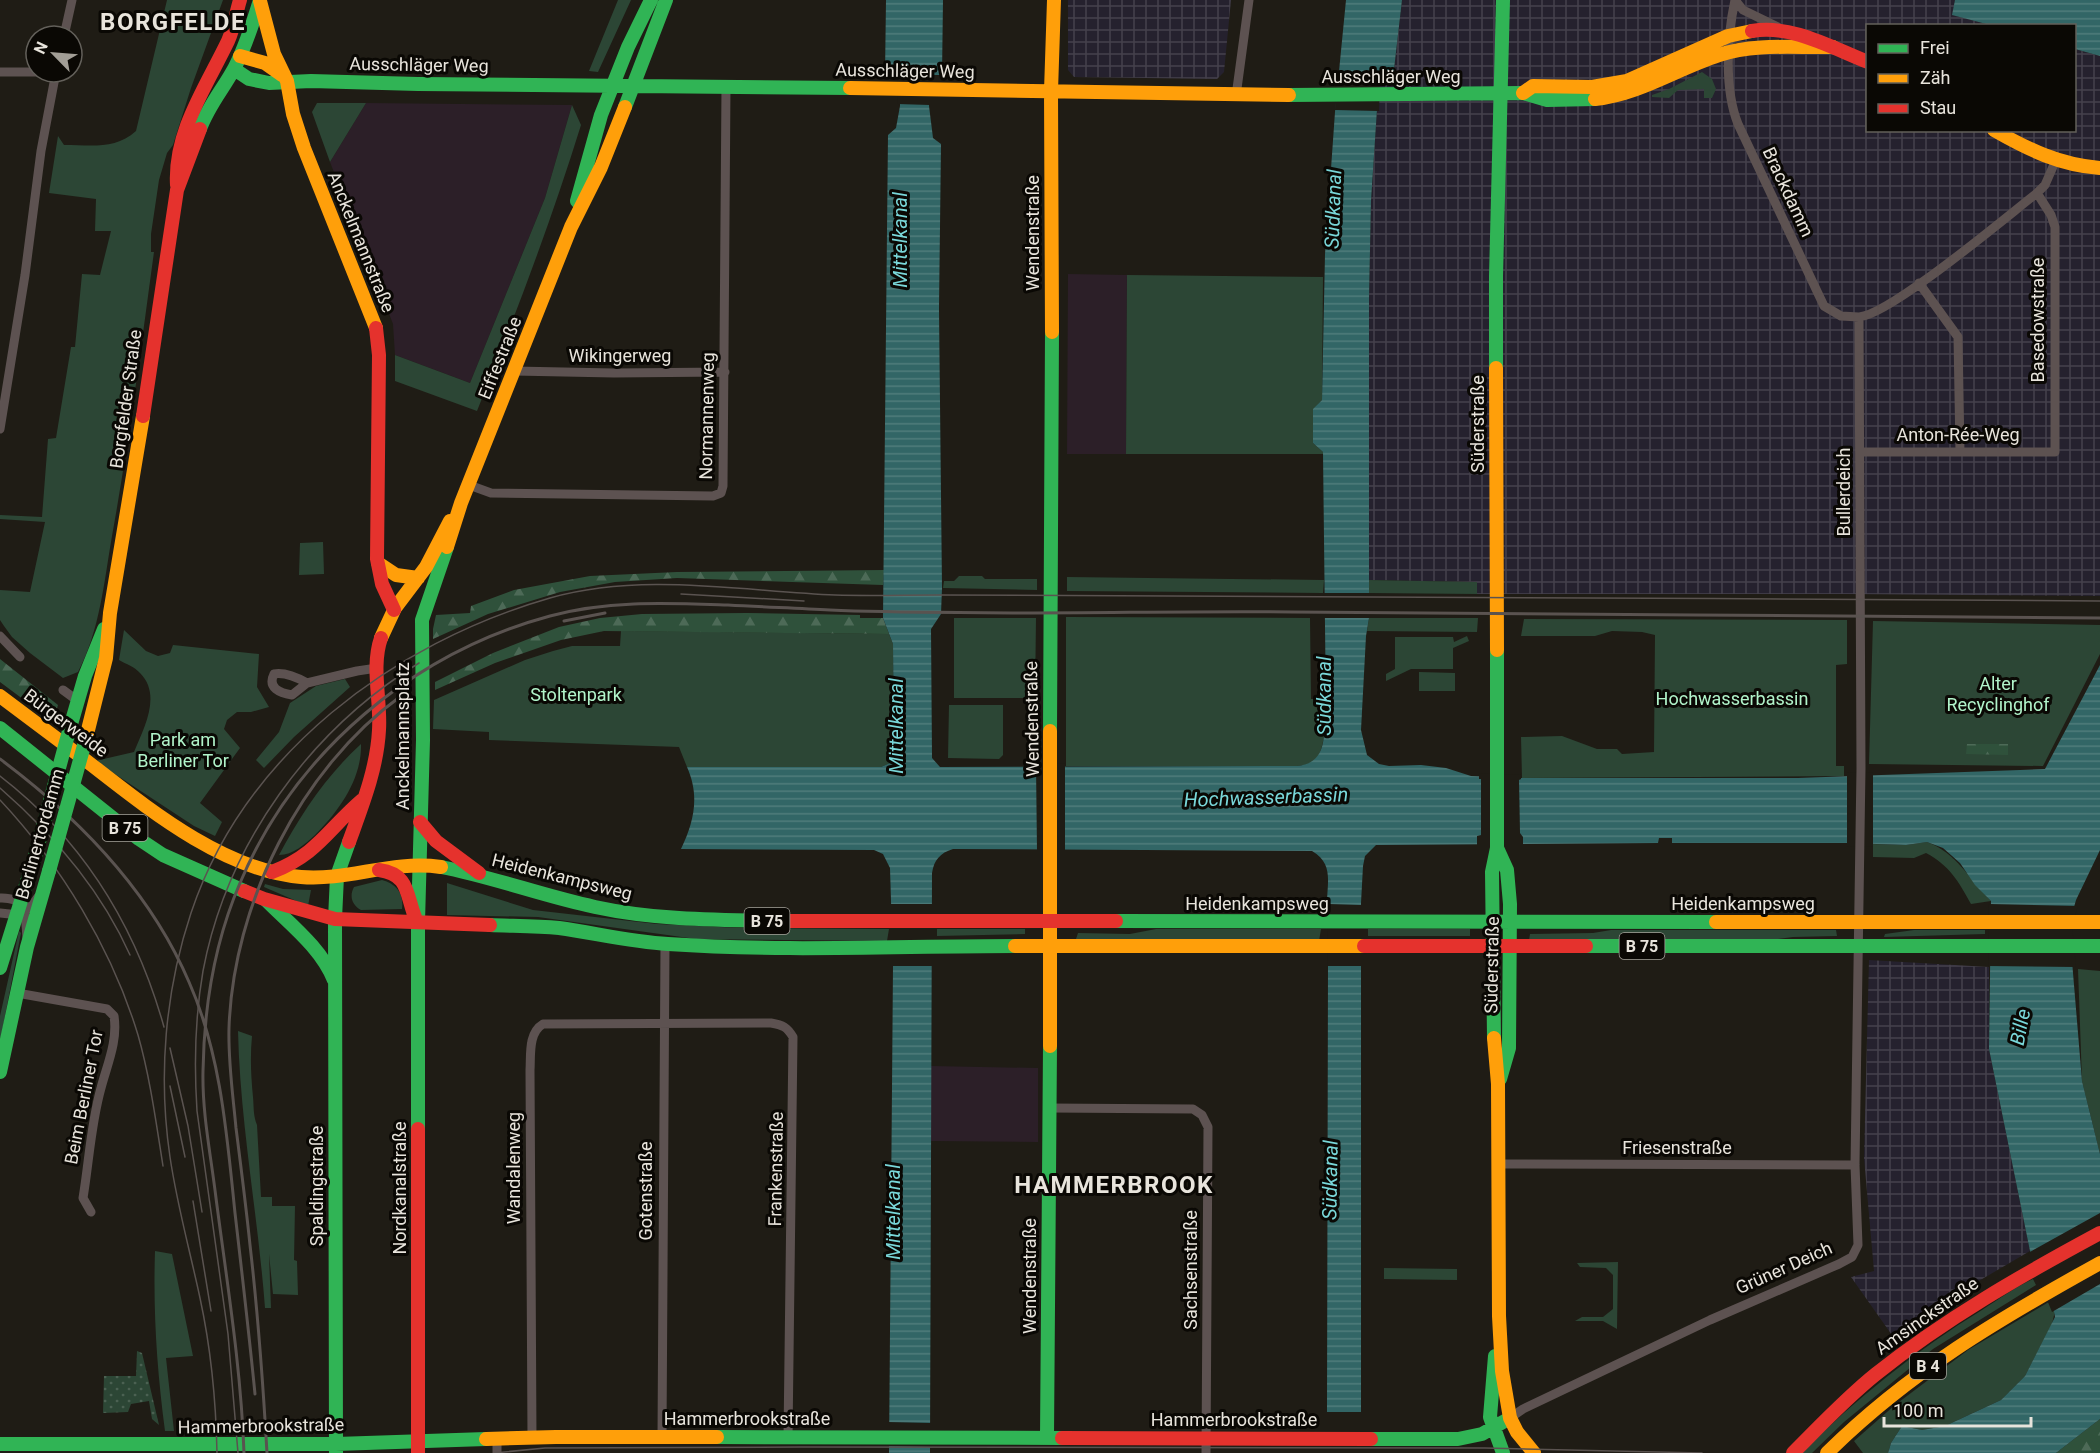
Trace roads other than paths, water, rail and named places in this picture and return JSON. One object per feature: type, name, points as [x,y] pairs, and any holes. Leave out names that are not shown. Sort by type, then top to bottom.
[{"type":"main road","name":"Borgfelder Straße","points":[[91,720],[106,658],[110,613],[129,508],[177,190],[176,164],[184,136],[212,68],[229,38],[240,0]]},
{"type":"main road","name":"Eiffestraße","points":[[571,227],[592,140],[612,85],[651,0]]},
{"type":"main road","name":"Eiffestraße","points":[[376,668],[380,641],[394,610],[418,578],[469,485],[571,227],[601,167],[666,0]]},
{"type":"main road","name":"Wendenstraße","points":[[1047,1437],[1051,850],[1049,628],[1052,448],[1051,91],[1054,0]]},
{"type":"main road","name":"Süderstraße","points":[[1503,0],[1499,94],[1495,431],[1497,848],[1492,872],[1494,1046],[1498,1084],[1499,1316],[1502,1371],[1510,1418],[1534,1453]]},
{"type":"main road","name":"Borgfelder Straße","points":[[177,190],[204,118],[247,43],[260,1]]},
{"type":"main road","name":"Anckelmannstraße","points":[[260,1],[274,54],[286,81],[293,114],[304,148],[375,324],[379,356],[378,562],[384,590],[394,610]]},
{"type":"main road","name":"Ausschläger Weg","points":[[1523,93],[1533,86],[1592,87],[1627,81],[1728,36],[1755,30],[1785,30],[1866,61]]},
{"type":"main road","points":[[229,38],[236,62]]},
{"type":"main road","name":"Ausschläger Weg","points":[[236,62],[244,76],[269,83],[286,81],[726,86],[1236,96],[1523,93],[1534,99],[1586,101],[1609,98],[1641,88],[1728,52],[1753,47],[1833,47]]},
{"type":"main road","points":[[212,68],[236,62],[265,63],[280,73],[286,81]]},
{"type":"main road","points":[[1998,132],[2055,162],[2077,167],[2100,168]]},
{"type":"main road","name":"Eiffestraße","points":[[425,608],[461,503]]},
{"type":"main road","points":[[378,562],[400,577],[418,578]]},
{"type":"main road","name":"Anckelmannsplatz","points":[[418,922],[423,740],[420,634],[425,608]]},
{"type":"main road","name":"Borgfelder Straße","points":[[78,701],[85,676],[110,613]]},
{"type":"main road","name":"Anckelmannsplatz","points":[[335,919],[337,876],[364,798],[374,761],[379,730],[376,668]]},
{"type":"main road","name":"Bürgerweide","points":[[0,696],[126,791],[198,841],[273,872],[308,878],[337,876]]},
{"type":"main road","name":"Berlinertordamm","points":[[0,968],[36,853],[78,701]]},
{"type":"main road","name":"Berlinertordamm","points":[[0,1072],[27,947],[91,720]]},
{"type":"main road","name":"B 75","points":[[0,728],[146,844],[190,869],[264,899],[335,919],[557,928],[665,944],[766,949],[891,949],[934,945],[2100,946]]},
{"type":"main road","points":[[273,872],[295,863],[311,852],[364,798]]},
{"type":"main road","points":[[420,822],[436,841],[483,876]]},
{"type":"main road","name":"Süderstraße","points":[[1497,848],[1507,870],[1510,922],[1509,1048],[1498,1084]]},
{"type":"main road","name":"B 75","points":[[337,876],[393,865],[420,864]]},
{"type":"main road","name":"Heidenkampsweg","points":[[420,864],[483,876],[560,899],[644,915],[685,919],[2093,922]]},
{"type":"main road","points":[[372,869],[392,872],[403,881],[409,904],[418,922]]},
{"type":"main road","points":[[264,899],[308,943],[329,968],[335,985]]},
{"type":"main road","name":"Spaldingstraße","points":[[335,919],[336,1448]]},
{"type":"main road","name":"Nordkanalstraße","points":[[418,922],[418,1447]]},
{"type":"main road","name":"Amsinckstraße","points":[[1793,1453],[1836,1410],[1893,1361],[1944,1324],[2032,1270],[2100,1233]]},
{"type":"main road","name":"B 4","points":[[1827,1453],[1919,1372],[1957,1346],[2100,1263]]},
{"type":"main road","name":"Süderstraße","points":[[1499,1316],[1490,1403],[1493,1428],[1503,1453]]},
{"type":"main road","name":"Grüner Deich","points":[[1493,1428],[1510,1418]]},
{"type":"main road","name":"Hammerbrookstraße","points":[[0,1444],[194,1449],[418,1447],[532,1438],[1458,1439],[1472,1437],[1493,1428]]},
{"type":"street","points":[[67,24],[72,0]]},
{"type":"street","points":[[1236,96],[1249,0]]},
{"type":"street","points":[[1735,0],[1739,7],[1750,14],[1785,30]]},
{"type":"street","name":"Brackdamm","points":[[1735,0],[1728,36],[1728,52],[1733,107],[1738,124],[1824,306],[1841,316],[1859,317]]},
{"type":"street","points":[[0,72],[24,72]]},
{"type":"street","points":[[0,429],[24,282],[40,151],[54,84]]},
{"type":"street","name":"Normannenweg","points":[[469,485],[491,493],[714,496],[721,493],[725,372],[726,86]]},
{"type":"street","points":[[1859,317],[1871,315],[1919,283],[2037,193],[2045,185],[2055,162]]},
{"type":"street","name":"Basedowstraße","points":[[2037,193],[2051,214],[2055,227],[2055,452]]},
{"type":"street","points":[[1919,283],[1958,337],[1960,452]]},
{"type":"street","name":"Bullerdeich","points":[[1859,317],[1861,452],[1859,922]]},
{"type":"street","name":"Wikingerweg","points":[[514,370],[614,373],[725,372]]},
{"type":"street","name":"Anton-Rée-Weg","points":[[1861,452],[2055,452]]},
{"type":"street","points":[[0,636],[21,657]]},
{"type":"street","points":[[307,683],[376,668]]},
{"type":"street","points":[[63,690],[78,701]]},
{"type":"street","points":[[0,913],[31,907],[43,890]]},
{"type":"street","points":[[0,898],[10,898],[19,910],[27,947]]},
{"type":"street","name":"Grüner Deich","points":[[1510,1418],[1523,1408],[1852,1257],[1858,1245],[1855,1165],[1859,922]]},
{"type":"street","name":"Gotenstraße","points":[[662,1437],[665,944]]},
{"type":"street","name":"Beim Berliner Tor","points":[[17,993],[107,1009],[114,1014],[115,1026],[110,1062],[99,1097],[83,1198],[91,1212]]},
{"type":"street","name":"Wandalenweg","points":[[532,1438],[530,1070],[532,1036],[543,1024],[664,1024]]},
{"type":"street","name":"Frankenstraße","points":[[664,1024],[782,1024],[794,1037],[788,1437]]},
{"type":"street","name":"Sachsenstraße","points":[[1049,1108],[1193,1109],[1202,1115],[1208,1127],[1206,1453]]},
{"type":"street","name":"Friesenstraße","points":[[1498,1164],[1855,1165]]},
{"type":"street","points":[[497,1439],[497,1453]]},
{"type":"water","points":[[886,0],[943,0],[942,75],[930,75],[929,106],[933,138],[941,144],[939,309],[942,588],[941,614],[931,629],[932,758],[940,767],[1297,766],[1307,764],[1319,754],[1324,739],[1326,712],[1323,452],[1313,443],[1313,409],[1322,400],[1325,254],[1346,0],[1402,0],[1393,78],[1379,79],[1371,201],[1369,618],[1361,730],[1367,755],[1379,764],[1389,766],[1421,765],[1446,768],[1471,776],[1522,778],[1798,778],[2045,769],[2100,665],[2100,850],[2076,900],[2069,925],[2082,1081],[2100,1154],[2100,1419],[2056,1453],[1888,1453],[1891,1443],[1902,1426],[1922,1430],[1945,1426],[2001,1400],[2025,1376],[2055,1317],[2052,1300],[2030,1251],[1989,1049],[1991,901],[1975,885],[1960,863],[1943,848],[1927,842],[1906,845],[1672,843],[1672,838],[1659,838],[1658,843],[1376,845],[1365,856],[1361,903],[1361,1412],[1327,1412],[1330,904],[1327,904],[1328,874],[1324,862],[1312,851],[953,849],[938,858],[932,873],[930,1453],[889,1453],[893,966],[890,868],[883,854],[874,850],[681,849],[694,809],[693,788],[687,767],[881,767],[890,763],[894,755],[893,644],[883,618],[888,135],[896,128],[900,106],[900,75],[885,74]]},
{"type":"water","points":[[1955,0],[2100,0],[2100,56],[2076,49],[2076,24],[1986,24],[1952,15]]},
{"type":"tram line","points":[[217,1453],[214,1395],[207,1336],[173,1175],[166,1126],[166,1034],[175,973],[191,913],[215,856],[247,803],[286,755],[332,713],[381,676],[435,644],[492,618],[550,598],[585,590],[656,585],[692,585],[848,595],[2100,601]]},
{"type":"tram line","points":[[681,594],[804,601]]},
{"type":"tram line","points":[[238,1453],[228,1334],[197,1111],[196,1041],[203,971],[215,924],[232,879],[253,835],[279,795],[309,756],[343,722],[379,690],[419,663]]},
{"type":"tram line","points":[[0,776],[57,828],[103,888],[138,955],[164,1027]]},
{"type":"tram line","points":[[0,788],[39,825],[74,865],[105,908],[130,955]]},
{"type":"tram line","points":[[0,800],[44,852],[64,880],[114,971],[138,1035],[163,1166]]},
{"type":"tram line","points":[[170,1048],[188,1126],[202,1212]]},
{"type":"tram line","points":[[170,1086],[185,1157]]},
{"type":"tram line","points":[[193,1201],[211,1311]]},
{"type":"tram line","points":[[494,1453],[545,1448],[800,1447],[1485,1448],[1702,1453]]},
{"type":"railway","points":[[244,1453],[237,1357],[207,1134],[203,1087],[209,999],[218,951],[231,905],[263,835],[292,791],[326,751],[364,714],[406,682],[452,655],[500,633],[572,611],[616,605],[661,603],[927,612],[2100,618]]},
{"type":"railway","points":[[564,621],[605,613]]},
{"type":"railway","points":[[267,1453],[255,1297],[230,1066],[229,1028],[233,981],[243,934],[259,888],[279,843],[303,801],[332,761],[365,726],[401,696]]},
{"type":"railway","points":[[0,759],[57,806],[110,858],[154,917],[173,949],[200,1009],[216,1066],[221,1096],[255,1394]]},
{"type":"district","name":"BORGFELDE","points":[[173,22]]},
{"type":"district","name":"HAMMERBROOK","points":[[1114,1185]]},
{"type":"water label","name":"Südkanal","points":[[1333,209]]},
{"type":"water label","name":"Mittelkanal","points":[[900,240]]},
{"type":"water label","name":"Südkanal","points":[[1324,696]]},
{"type":"water label","name":"Mittelkanal","points":[[896,726]]},
{"type":"water label","name":"Hochwasserbassin","points":[[1266,797]]},
{"type":"water label","name":"Bille","points":[[2020,1027]]},
{"type":"water label","name":"Südkanal","points":[[1330,1180]]},
{"type":"water label","name":"Mittelkanal","points":[[893,1212]]},
{"type":"park label","name":"Alter Recyclinghof","points":[[1998,694]]},
{"type":"park label","name":"Stoltenpark","points":[[576,695]]},
{"type":"park label","name":"Hochwasserbassin","points":[[1732,699]]},
{"type":"park label","name":"Park am Berliner Tor","points":[[183,750]]}]
